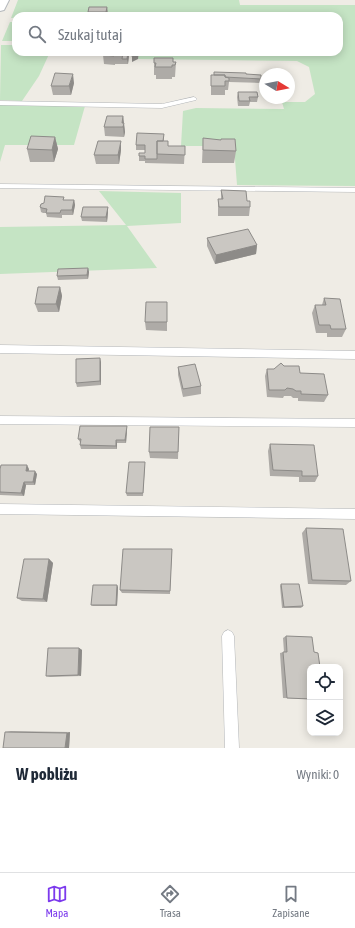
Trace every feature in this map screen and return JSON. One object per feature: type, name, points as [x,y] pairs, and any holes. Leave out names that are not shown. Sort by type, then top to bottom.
[{"type":"main road","points":[[0,8],[3,0]]},
{"type":"lane","points":[[0,102],[162,106],[194,99]]},
{"type":"lane","points":[[0,186],[355,190]]},
{"type":"lane","points":[[0,349],[355,354]]},
{"type":"lane","points":[[0,420],[355,423]]},
{"type":"lane","points":[[0,509],[355,514]]},
{"type":"lane","points":[[228,636],[232,748]]},
{"type":"green space","points":[[18,0],[239,0],[240,5],[355,5],[355,186],[237,185],[234,146],[181,146],[183,111],[196,108],[284,109],[283,104],[305,102],[315,94],[309,67],[297,61],[138,59],[138,56],[343,56],[343,12],[13,12]]},
{"type":"green space","points":[[10,22],[12,22],[12,41],[2,41]]},
{"type":"green space","points":[[1,45],[12,45],[12,56],[48,56],[39,76],[22,101],[0,100]]},
{"type":"green space","points":[[0,105],[85,106],[74,145],[5,145],[0,162]]},
{"type":"green space","points":[[99,191],[181,193],[181,223],[127,226],[157,268],[0,274],[0,227],[126,225]]},
{"type":"building","points":[[89,7],[107,7],[106,12],[88,12]]},
{"type":"building","points":[[122,56],[127,56],[127,59],[122,59]]},
{"type":"building","points":[[154,58],[173,58],[173,62],[176,62],[175,65],[172,65],[172,67],[155,67],[156,63],[154,63]]},
{"type":"building","points":[[214,72],[246,73],[259,75],[259,79],[225,77],[225,75],[214,75]]},
{"type":"building","points":[[55,73],[73,74],[69,86],[51,86]]},
{"type":"building","points":[[211,75],[225,75],[225,77],[229,78],[229,81],[225,81],[225,86],[211,86]]},
{"type":"building","points":[[238,92],[257,92],[258,97],[249,97],[250,101],[239,101]]},
{"type":"building","points":[[107,116],[123,116],[123,127],[104,127]]},
{"type":"building","points":[[137,133],[164,134],[163,141],[157,141],[157,159],[145,159],[145,156],[139,156],[139,153],[145,153],[145,145],[136,145]]},
{"type":"building","points":[[31,136],[55,137],[52,150],[27,149]]},
{"type":"building","points":[[203,138],[221,140],[235,139],[236,151],[203,150]]},
{"type":"building","points":[[98,141],[121,141],[118,155],[94,155]]},
{"type":"building","points":[[157,141],[168,141],[168,146],[185,146],[185,155],[157,154]]},
{"type":"building","points":[[221,190],[246,191],[247,201],[250,201],[250,207],[219,207],[218,199],[223,199]]},
{"type":"building","points":[[45,196],[64,197],[63,200],[74,200],[72,210],[61,210],[60,213],[46,213],[47,209],[40,207],[41,204],[44,203]]},
{"type":"building","points":[[83,207],[108,207],[106,217],[81,217]]},
{"type":"building","points":[[248,229],[257,245],[216,255],[207,238]]},
{"type":"building","points":[[88,268],[87,275],[57,276],[58,269]]},
{"type":"building","points":[[38,287],[60,287],[56,304],[35,304]]},
{"type":"building","points":[[324,298],[340,299],[346,329],[331,329],[330,325],[319,325],[315,305],[326,305]]},
{"type":"building","points":[[146,302],[167,302],[167,322],[145,322]]},
{"type":"building","points":[[100,358],[100,381],[76,383],[76,359]]},
{"type":"building","points":[[281,363],[284,366],[299,366],[300,373],[324,374],[328,395],[301,394],[301,391],[287,388],[285,390],[269,390],[267,369],[274,369]]},
{"type":"building","points":[[195,364],[201,386],[183,389],[178,367]]},
{"type":"building","points":[[80,426],[127,426],[125,440],[116,440],[116,446],[80,445],[81,439],[78,439]]},
{"type":"building","points":[[150,427],[179,427],[178,452],[149,452]]},
{"type":"building","points":[[270,444],[314,445],[318,476],[302,476],[302,471],[273,470]]},
{"type":"building","points":[[129,462],[145,462],[143,493],[126,493]]},
{"type":"building","points":[[1,465],[27,465],[26,471],[35,471],[33,482],[24,482],[21,493],[0,492]]},
{"type":"building","points":[[306,528],[343,529],[351,581],[312,580]]},
{"type":"building","points":[[123,549],[172,549],[170,591],[120,590]]},
{"type":"building","points":[[24,559],[49,559],[43,599],[17,598]]},
{"type":"building","points":[[281,584],[299,584],[303,606],[284,607]]},
{"type":"building","points":[[93,585],[117,585],[116,605],[91,605]]},
{"type":"building","points":[[286,636],[312,637],[314,652],[318,653],[320,664],[307,664],[307,699],[287,698],[283,652],[287,652]]},
{"type":"building","points":[[48,648],[79,648],[78,675],[46,676]]},
{"type":"building","points":[[5,732],[67,733],[65,748],[3,748]]}]
